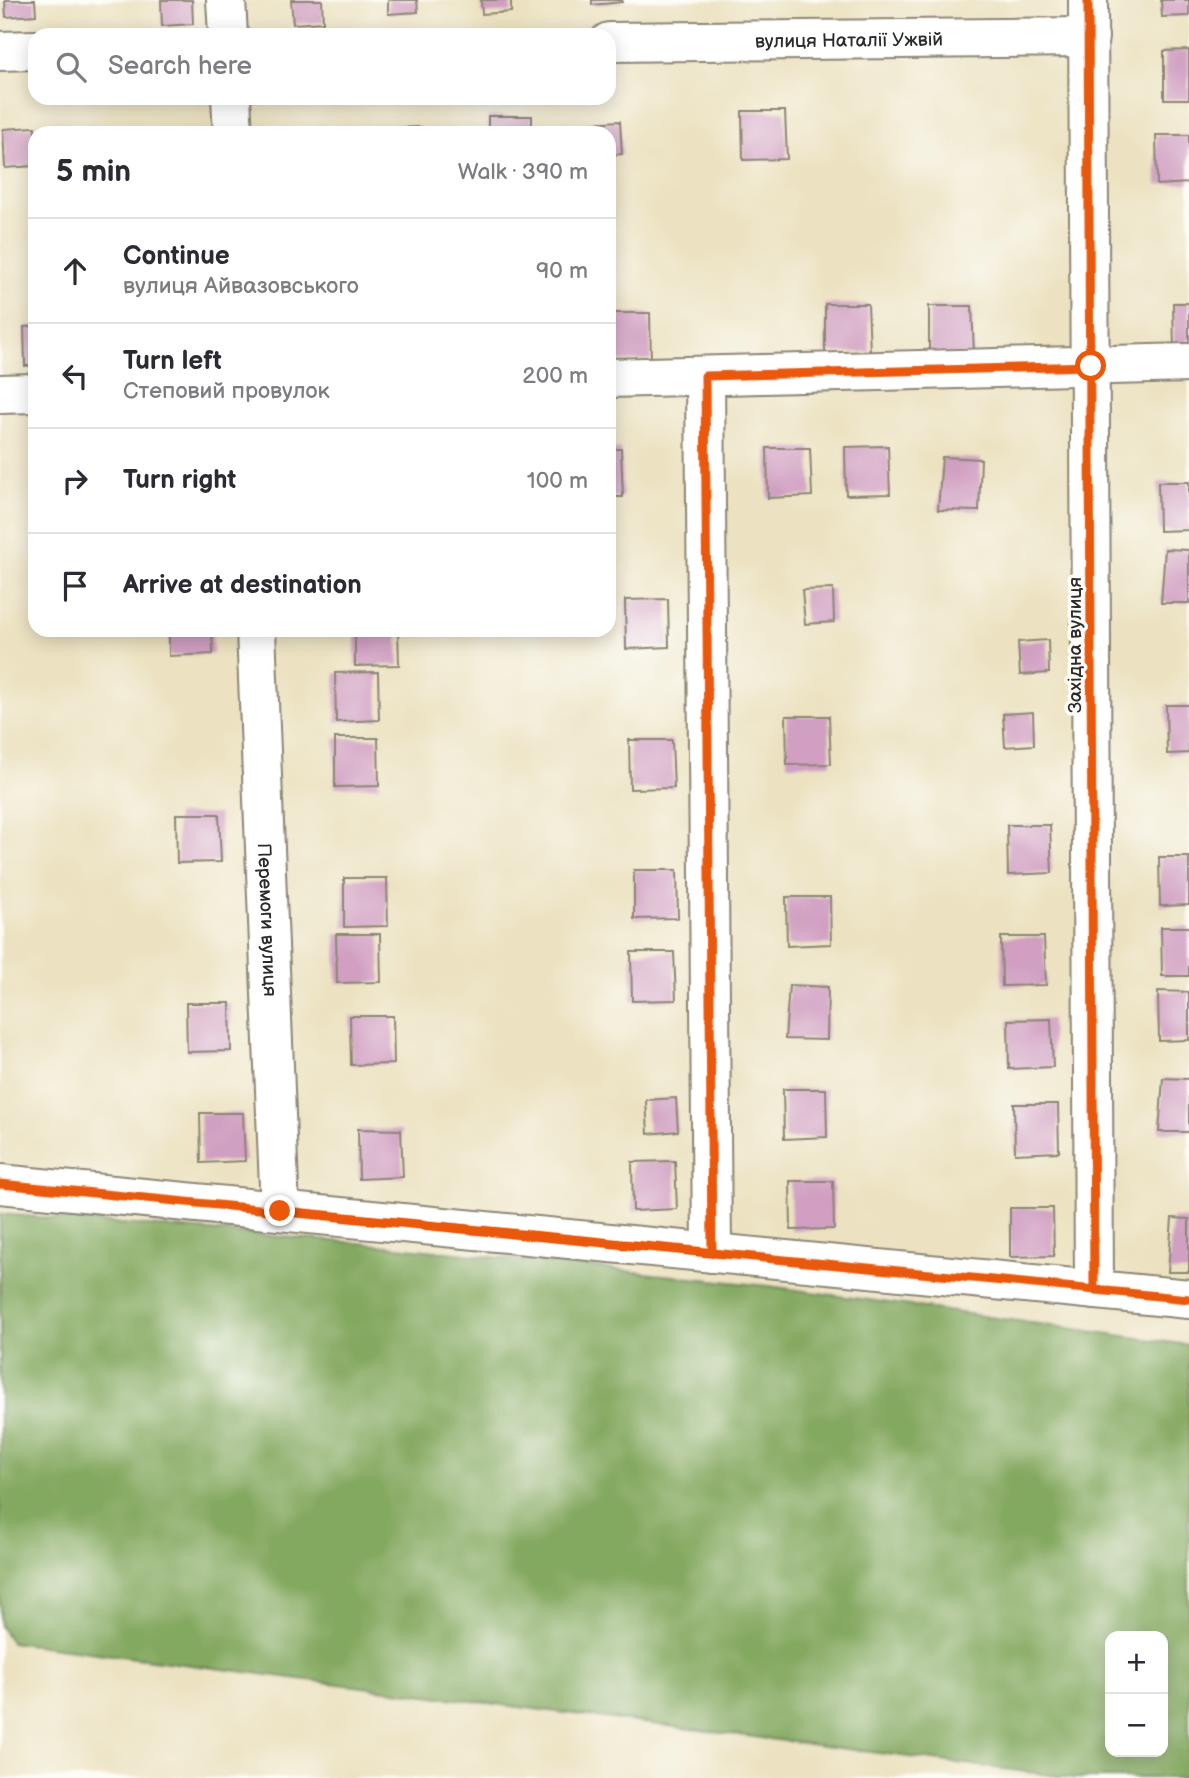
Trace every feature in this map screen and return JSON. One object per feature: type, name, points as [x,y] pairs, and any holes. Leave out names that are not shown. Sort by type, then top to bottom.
[{"type":"street","points":[[226,0],[228,28]]},
{"type":"street","name":"Західна вулиця","points":[[1088,0],[1094,1290]]},
{"type":"street","name":"вулиця Наталії Ужвій","points":[[616,42],[1089,37]]},
{"type":"street","points":[[0,51],[28,50]]},
{"type":"street","points":[[231,105],[233,126]]},
{"type":"street","points":[[616,378],[1189,363]]},
{"type":"street","points":[[705,376],[712,1253]]},
{"type":"street","points":[[0,394],[28,393]]},
{"type":"street","name":"Перемоги вулиця","points":[[256,637],[280,1211]]},
{"type":"street","points":[[0,1184],[1189,1300]]},
{"type":"green space","points":[[0,1214],[359,1243],[769,1286],[1189,1345],[1189,1778],[1074,1778],[11,1642],[0,1626]]},
{"type":"building","points":[[5,0],[35,0],[36,15],[6,17]]},
{"type":"building","points":[[161,0],[192,0],[193,24],[162,26]]},
{"type":"building","points":[[291,0],[322,0],[323,22],[293,24]]},
{"type":"building","points":[[388,0],[417,0],[418,12],[388,14]]},
{"type":"building","points":[[481,0],[511,0],[511,12],[482,14]]},
{"type":"building","points":[[592,0],[622,0],[622,2],[592,5]]},
{"type":"building","points":[[1161,0],[1189,0],[1189,16],[1162,17]]},
{"type":"building","points":[[1189,50],[1189,99],[1164,99],[1164,51]]},
{"type":"building","points":[[742,111],[785,111],[787,159],[743,160]]},
{"type":"building","points":[[488,116],[532,116],[532,126],[488,126]]},
{"type":"building","points":[[620,121],[622,154],[616,154],[616,126],[590,126],[590,123]]},
{"type":"building","points":[[28,127],[28,166],[5,168],[3,129]]},
{"type":"building","points":[[1156,135],[1189,135],[1189,183],[1157,185]]},
{"type":"building","points":[[1173,303],[1189,303],[1189,351],[1174,352]]},
{"type":"building","points":[[825,304],[868,304],[870,352],[825,353]]},
{"type":"building","points":[[929,306],[972,306],[974,354],[929,355]]},
{"type":"building","points":[[616,313],[650,313],[651,360],[616,362]]},
{"type":"building","points":[[24,327],[28,327],[28,366],[25,366]]},
{"type":"building","points":[[888,446],[890,494],[846,495],[845,447]]},
{"type":"building","points":[[767,448],[810,448],[812,496],[768,498]]},
{"type":"building","points":[[616,449],[621,449],[623,497],[616,497]]},
{"type":"building","points":[[942,457],[981,459],[979,511],[938,510]]},
{"type":"building","points":[[1158,482],[1189,482],[1189,530],[1159,531]]},
{"type":"building","points":[[1165,549],[1189,550],[1189,603],[1161,603]]},
{"type":"building","points":[[833,589],[834,622],[805,624],[802,590]]},
{"type":"building","points":[[668,599],[669,647],[626,649],[625,600]]},
{"type":"building","points":[[169,637],[212,637],[213,654],[169,656]]},
{"type":"building","points":[[355,637],[398,637],[399,665],[355,666]]},
{"type":"building","points":[[1048,640],[1049,673],[1020,675],[1018,642]]},
{"type":"building","points":[[378,672],[379,720],[336,722],[335,673]]},
{"type":"building","points":[[1166,705],[1189,705],[1189,753],[1167,754]]},
{"type":"building","points":[[1033,712],[1034,745],[1005,747],[1003,714]]},
{"type":"building","points":[[786,716],[829,716],[831,764],[787,765]]},
{"type":"building","points":[[335,738],[378,738],[379,786],[335,787]]},
{"type":"building","points":[[629,740],[672,740],[674,788],[630,789]]},
{"type":"building","points":[[176,814],[219,814],[221,862],[177,863]]},
{"type":"building","points":[[1007,825],[1050,825],[1052,873],[1008,875]]},
{"type":"building","points":[[1159,857],[1189,857],[1189,905],[1160,906]]},
{"type":"building","points":[[634,870],[677,870],[678,918],[634,919]]},
{"type":"building","points":[[344,878],[387,878],[388,926],[344,927]]},
{"type":"building","points":[[786,897],[830,897],[831,944],[787,946]]},
{"type":"building","points":[[1161,927],[1189,927],[1189,976],[1162,976]]},
{"type":"building","points":[[336,934],[380,934],[381,982],[337,983]]},
{"type":"building","points":[[1001,937],[1044,937],[1046,985],[1002,986]]},
{"type":"building","points":[[631,952],[674,952],[676,1000],[632,1001]]},
{"type":"building","points":[[789,985],[828,987],[827,1040],[785,1039]]},
{"type":"building","points":[[1158,991],[1189,992],[1189,1040],[1159,1041]]},
{"type":"building","points":[[186,1003],[230,1003],[231,1051],[187,1052]]},
{"type":"building","points":[[350,1016],[393,1016],[394,1064],[351,1065]]},
{"type":"building","points":[[1051,1019],[1053,1067],[1009,1069],[1008,1020]]},
{"type":"building","points":[[1163,1078],[1189,1079],[1189,1132],[1159,1132]]},
{"type":"building","points":[[783,1089],[826,1089],[827,1137],[784,1139]]},
{"type":"building","points":[[676,1098],[678,1131],[648,1134],[646,1100]]},
{"type":"building","points":[[1014,1104],[1058,1104],[1059,1152],[1015,1154]]},
{"type":"building","points":[[200,1113],[243,1113],[245,1161],[201,1163]]},
{"type":"building","points":[[358,1129],[401,1130],[403,1177],[359,1179]]},
{"type":"building","points":[[675,1161],[677,1209],[633,1211],[632,1162]]},
{"type":"building","points":[[790,1181],[833,1181],[834,1229],[791,1230]]},
{"type":"building","points":[[1010,1208],[1053,1208],[1054,1256],[1010,1257]]},
{"type":"building","points":[[1172,1218],[1189,1219],[1189,1272],[1168,1272]]},
{"type":"cycle path","points":[[1088,0],[1094,1290]]},
{"type":"cycle path","points":[[0,1184],[1189,1299]]},
{"type":"route","points":[[280,1211],[712,1253],[705,376],[1091,366]]}]
